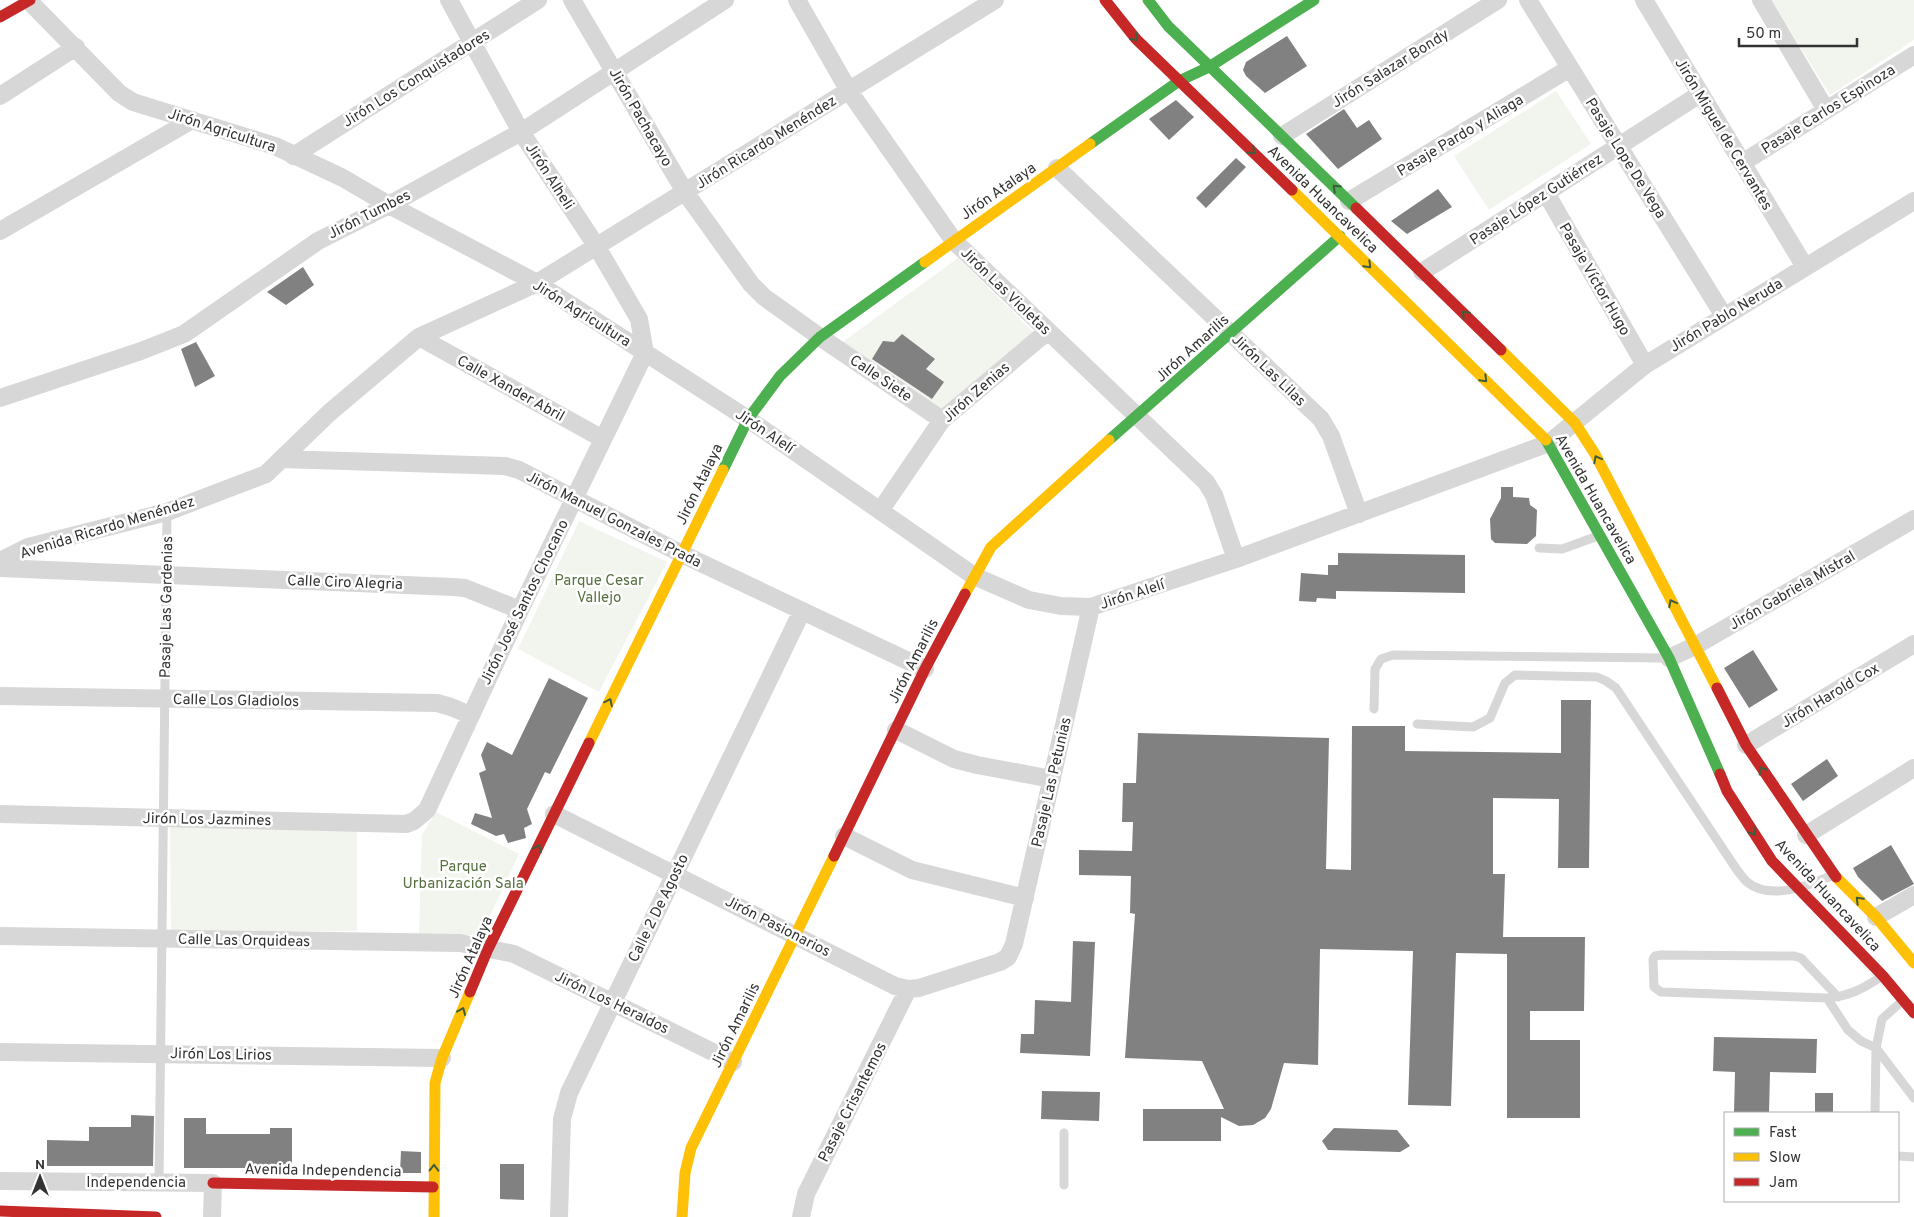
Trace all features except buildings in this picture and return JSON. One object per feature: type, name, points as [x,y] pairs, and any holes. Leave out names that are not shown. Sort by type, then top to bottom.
[{"type":"main road","name":"Avenida Huancavelica","points":[[1105,0],[1136,40],[1340,236],[1549,443],[1600,534],[1613,550],[1669,658],[1727,791],[1772,861],[1883,976],[1903,978],[1903,1000],[1914,1013]]},
{"type":"main road","name":"Avenida Huancavelica","points":[[1148,0],[1168,26],[1209,67],[1422,272],[1575,423],[1595,454],[1634,539],[1695,646],[1746,745],[1834,875],[1876,918],[1914,963]]},
{"type":"main road","name":"Jirón Atalaya","points":[[434,1217],[435,1083],[442,1058],[488,949],[748,419],[780,376],[820,336],[1179,81],[1209,67],[1314,0]]},
{"type":"main road","points":[[0,17],[22,2]]},
{"type":"main road","name":"Jirón Amarilis","points":[[682,1217],[685,1172],[691,1148],[925,669],[991,547],[1009,528],[1340,236]]},
{"type":"main road","name":"Avenida Independencia","points":[[212,1183],[433,1186]]},
{"type":"main road","points":[[0,1211],[156,1217]]},
{"type":"street","name":"Jirón Alheli","points":[[449,0],[521,132],[597,247],[640,319],[645,353]]},
{"type":"street","name":"Jirón Los Conquistadores","points":[[293,156],[538,0]]},
{"type":"street","name":"Jirón Pachacayo","points":[[572,0],[685,192],[751,284],[764,297],[820,336]]},
{"type":"street","name":"Jirón Tumbes","points":[[0,398],[184,334],[318,241],[389,205],[521,132],[725,0]]},
{"type":"street","name":"Jirón Las Violetas","points":[[797,0],[849,91],[954,241],[1206,482],[1214,495],[1236,559]]},
{"type":"street","name":"Jirón Ricardo Menéndez","points":[[537,283],[995,0]]},
{"type":"street","name":"Jirón Salazar Bondy","points":[[1282,136],[1498,0]]},
{"type":"street","name":"Pasaje Lope De Vega","points":[[1528,0],[1724,316]]},
{"type":"street","name":"Jirón Miguel de Cervantes","points":[[1644,0],[1805,267]]},
{"type":"street","points":[[1762,0],[1826,110]]},
{"type":"street","name":"Jirón Agricultura","points":[[22,2],[76,48],[119,93],[133,102],[275,146],[343,178],[389,205],[537,283],[645,353]]},
{"type":"street","points":[[0,96],[76,48]]},
{"type":"street","name":"Pasaje Carlos Espinoza","points":[[1742,163],[1914,55]]},
{"type":"street","name":"Pasaje Pardo y Aliaga","points":[[1349,201],[1570,68]]},
{"type":"street","name":"Pasaje López Gutiérrez","points":[[1422,272],[1700,94]]},
{"type":"street","points":[[0,231],[192,120]]},
{"type":"street","name":"Jirón Las Lilas","points":[[1057,168],[1321,419],[1331,436],[1359,514]]},
{"type":"street","name":"Pasaje Víctor Hugo","points":[[1546,193],[1645,364]]},
{"type":"street","name":"Jirón Pablo Neruda","points":[[1549,443],[1645,364],[1914,202]]},
{"type":"street","name":"Avenida Ricardo Menéndez","points":[[0,562],[28,548],[167,512],[266,474],[329,413],[419,337],[537,283]]},
{"type":"street","name":"Jirón Zenias","points":[[880,511],[942,420],[1048,331]]},
{"type":"street","name":"Calle Siete","points":[[820,336],[942,420]]},
{"type":"street","name":"Calle Xander Abril","points":[[419,337],[604,438]]},
{"type":"street","name":"Jirón Alelí","points":[[645,353],[748,419],[974,576],[1029,600],[1061,606],[1091,607],[1236,559],[1549,443]]},
{"type":"street","name":"Jirón José Santos Chocano","points":[[414,821],[427,810],[520,610],[645,353]]},
{"type":"street","name":"Jirón Manuel Gonzales Prada","points":[[282,459],[505,466],[519,470],[682,554],[925,669]]},
{"type":"street","name":"Jirón Gabriela Mistral","points":[[1669,658],[1695,646],[1912,525]]},
{"type":"street","name":"Calle Ciro Alegria","points":[[0,568],[459,587],[520,610]]},
{"type":"street","name":"Pasaje Las Petunias","points":[[908,989],[919,988],[1000,962],[1008,957],[1014,944],[1025,898],[1091,607]]},
{"type":"street","name":"Calle 2 De Agosto","points":[[560,1217],[562,1119],[568,1093],[802,611]]},
{"type":"street","name":"Jirón Harold Cox","points":[[1746,745],[1914,644]]},
{"type":"street","name":"Calle Los Gladiolos","points":[[0,696],[437,703],[451,706],[470,715]]},
{"type":"street","points":[[896,730],[954,759],[1052,779]]},
{"type":"street","points":[[1806,836],[1914,768]]},
{"type":"street","name":"Jirón Los Jazmines","points":[[0,814],[406,824],[414,821]]},
{"type":"street","name":"Jirón Pasionarios","points":[[554,814],[796,934],[895,986],[908,989]]},
{"type":"street","points":[[844,836],[912,870],[1025,898]]},
{"type":"street","points":[[1876,918],[1914,895]]},
{"type":"street","name":"Calle Las Orquideas","points":[[0,936],[460,943],[488,949]]},
{"type":"street","name":"Jirón Los Heraldos","points":[[488,949],[514,954],[733,1062]]},
{"type":"street","name":"Pasaje Crisantemos","points":[[800,1217],[806,1194],[908,989]]},
{"type":"street","name":"Jirón Los Lirios","points":[[0,1052],[442,1058]]},
{"type":"street","name":"Independencia","points":[[0,1181],[212,1183]]},
{"type":"street","points":[[212,1183],[212,1217]]},
{"type":"lane","name":"Pasaje Las Gardenias","points":[[159,1182],[167,512]]},
{"type":"lane","points":[[1540,548],[1562,549],[1600,534]]},
{"type":"lane","points":[[1374,709],[1375,669],[1381,659],[1393,655],[1669,658]]},
{"type":"lane","points":[[1417,724],[1473,726],[1490,718],[1505,683],[1515,675],[1597,678],[1606,681],[1616,688],[1737,870],[1749,883],[1763,889],[1782,891],[1799,889],[1834,875]]},
{"type":"lane","points":[[1838,997],[1801,958],[1794,956],[1661,955],[1655,956],[1653,960],[1654,987],[1661,992],[1827,998],[1838,997],[1859,991],[1883,976]]},
{"type":"lane","points":[[1827,998],[1848,1030],[1861,1041],[1876,1048],[1914,1098]]},
{"type":"lane","points":[[1875,1112],[1876,1048],[1882,1019],[1903,1000]]},
{"type":"lane","points":[[1064,1133],[1064,1185]]},
{"type":"lane","points":[[1899,1156],[1914,1157]]},
{"type":"green space","points":[[1771,0],[1914,0],[1914,40],[1830,95]]},
{"type":"green space","points":[[1556,91],[1591,144],[1489,210],[1454,156]]},
{"type":"green space","points":[[958,258],[1036,335],[941,410],[840,344]]},
{"type":"green space","name":"Parque Cesar Vallejo","points":[[579,521],[667,562],[599,692],[518,649]]},
{"type":"green space","name":"Parque Urbanización Sala","points":[[436,812],[519,854],[481,935],[419,935],[422,835]]},
{"type":"green space","points":[[170,823],[357,827],[357,931],[171,932]]},
{"type":"traffic: fast","points":[[1148,0],[1168,26],[1356,208]]},
{"type":"traffic: fast","points":[[1090,144],[1179,81],[1209,67],[1314,0]]},
{"type":"traffic: fast","points":[[1109,440],[1340,236]]},
{"type":"traffic: fast","points":[[723,470],[748,419],[780,376],[820,337],[925,262]]},
{"type":"traffic: fast","points":[[1546,440],[1669,658],[1720,774]]},
{"type":"traffic: slow","points":[[925,262],[1090,144]]},
{"type":"traffic: slow","points":[[1292,190],[1546,440]]},
{"type":"traffic: slow","points":[[1501,350],[1575,423],[1595,454],[1717,688]]},
{"type":"traffic: slow","points":[[965,594],[991,547],[1109,440]]},
{"type":"traffic: slow","points":[[589,743],[723,470]]},
{"type":"traffic: slow","points":[[682,1217],[685,1173],[691,1148],[834,856]]},
{"type":"traffic: slow","points":[[1836,877],[1876,917],[1914,963]]},
{"type":"traffic: slow","points":[[434,1217],[435,1083],[442,1058],[470,992]]},
{"type":"traffic: jam","points":[[0,17],[30,0]]},
{"type":"traffic: jam","points":[[1105,0],[1136,39],[1292,190]]},
{"type":"traffic: jam","points":[[1356,208],[1501,350]]},
{"type":"traffic: jam","points":[[834,856],[925,669],[965,594]]},
{"type":"traffic: jam","points":[[1717,688],[1746,745],[1836,877]]},
{"type":"traffic: jam","points":[[470,992],[488,949],[589,743]]},
{"type":"traffic: jam","points":[[1720,774],[1727,791],[1772,861],[1883,976],[1914,1013]]},
{"type":"traffic: jam","points":[[213,1183],[433,1187]]},
{"type":"traffic: jam","points":[[0,1211],[156,1217]]}]
